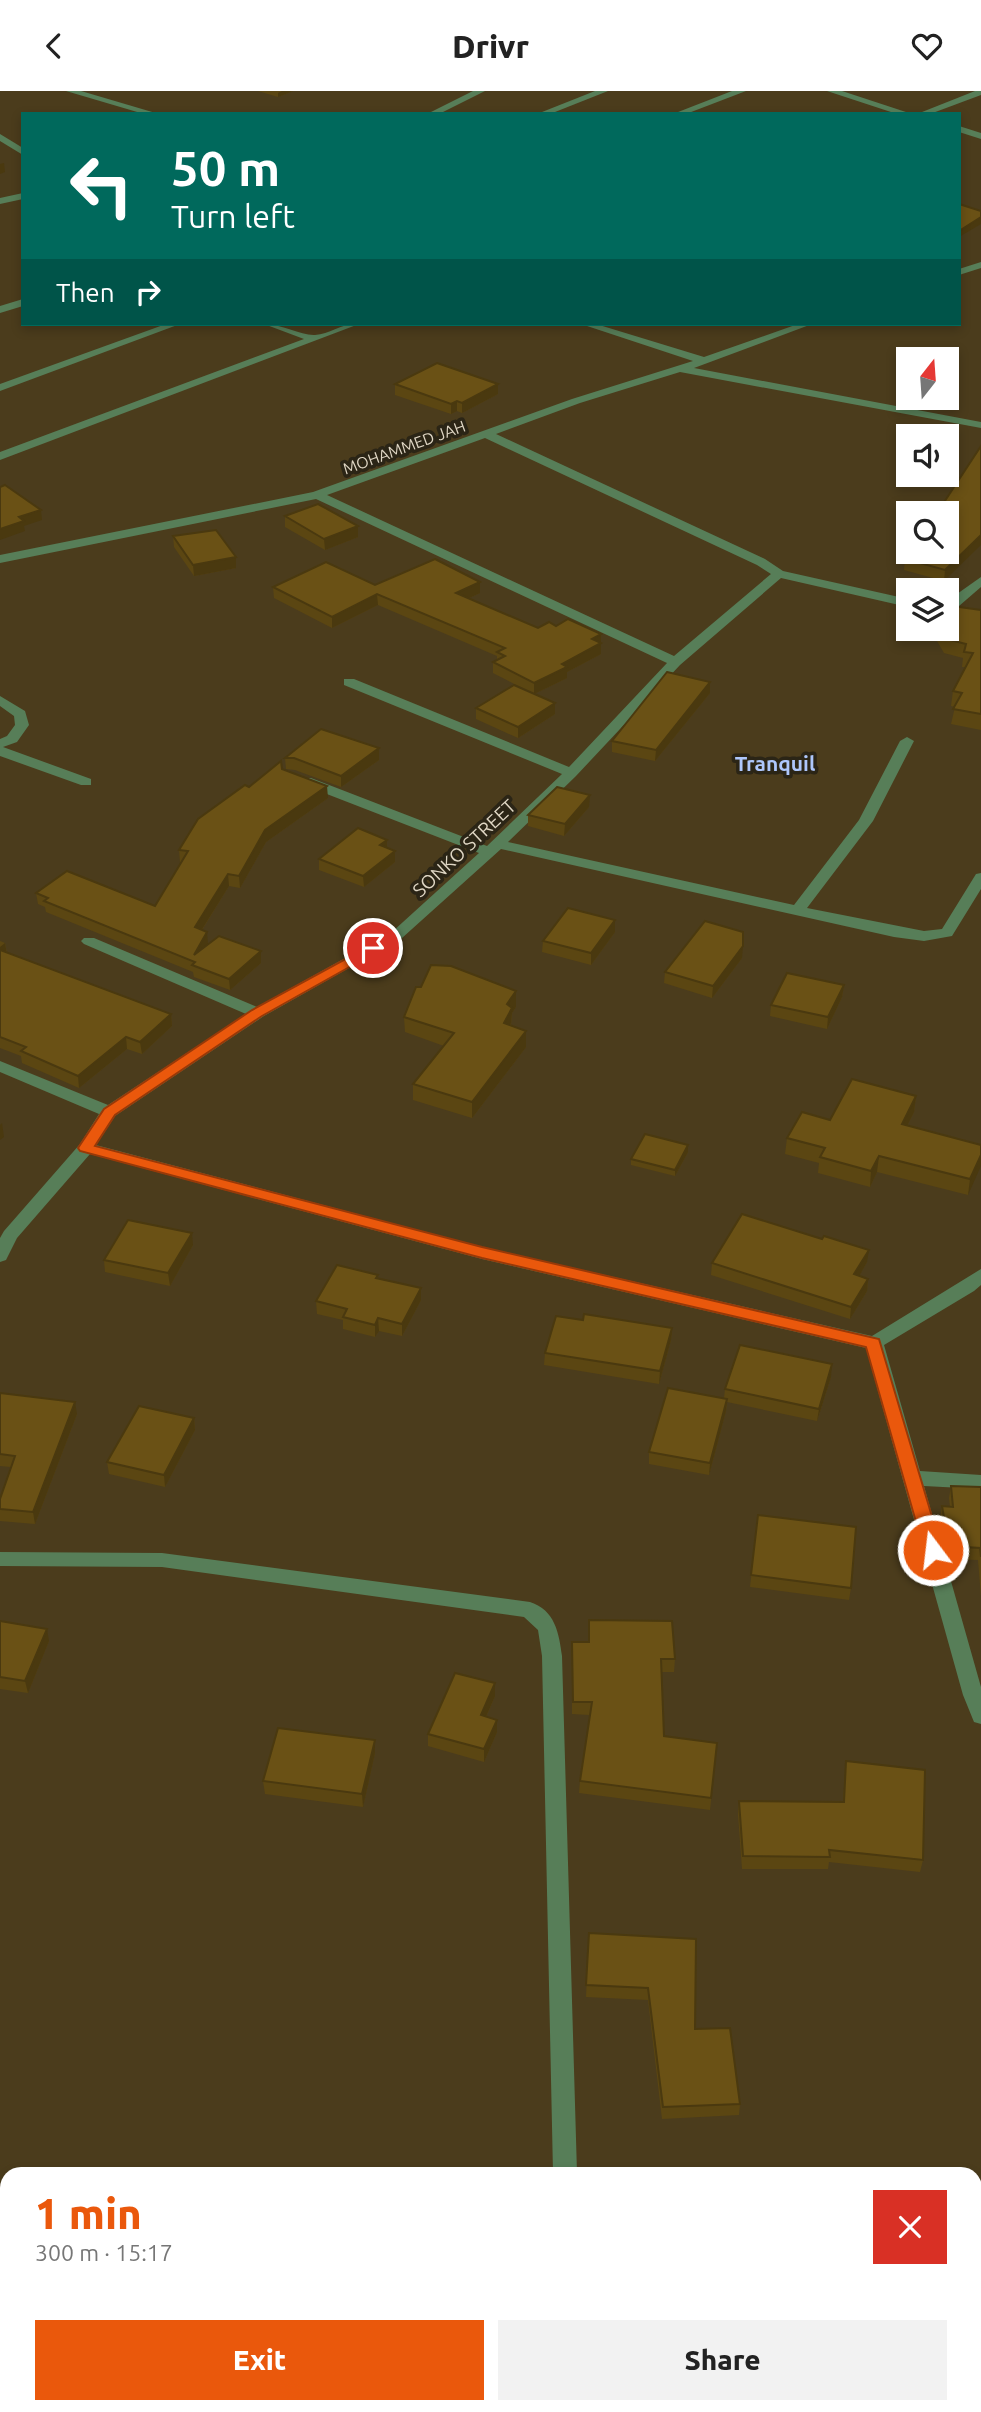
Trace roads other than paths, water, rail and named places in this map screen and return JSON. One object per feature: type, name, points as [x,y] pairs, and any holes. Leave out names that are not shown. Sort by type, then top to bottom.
[{"type":"street","points":[[71,91],[148,112]]},
{"type":"street","points":[[435,112],[480,91]]},
{"type":"street","points":[[546,112],[603,91]]},
{"type":"street","points":[[683,112],[741,91]]},
{"type":"street","points":[[832,91],[901,112]]},
{"type":"street","points":[[926,112],[981,92]]},
{"type":"street","points":[[961,130],[981,136]]},
{"type":"street","points":[[0,137],[21,151]]},
{"type":"street","points":[[0,201],[21,196]]},
{"type":"street","points":[[961,271],[981,265]]},
{"type":"street","points":[[0,310],[21,303]]},
{"type":"street","points":[[0,388],[170,326]]},
{"type":"street","points":[[275,326],[315,339]]},
{"type":"street","points":[[0,456],[349,326]]},
{"type":"street","points":[[592,326],[704,361]]},
{"type":"street","name":"MOHAMMED JAH","points":[[0,559],[317,495],[801,326]]},
{"type":"street","points":[[679,369],[981,425]]},
{"type":"street","points":[[486,434],[761,562],[779,573],[896,601]]},
{"type":"street","points":[[317,495],[676,662]]},
{"type":"street","name":"SONKO STREET","points":[[0,1257],[10,1235],[86,1148],[109,1112],[257,1013],[397,935],[494,848],[571,773],[676,662],[779,573]]},
{"type":"street","points":[[959,599],[981,581]]},
{"type":"street","points":[[959,608],[970,610]]},
{"type":"street","points":[[349,682],[571,773]]},
{"type":"street","points":[[0,700],[20,714],[22,726],[12,739],[0,744]]},
{"type":"street","points":[[798,910],[866,821],[907,741]]},
{"type":"street","points":[[0,751],[86,782]]},
{"type":"street","points":[[289,775],[494,848],[894,932],[924,936],[947,933],[981,877]]},
{"type":"street","points":[[89,941],[257,1013]]},
{"type":"street","points":[[0,1066],[109,1112]]},
{"type":"street","points":[[86,1148],[482,1253],[874,1343],[977,1283]]},
{"type":"street","points":[[874,1343],[981,1716]]},
{"type":"street","points":[[913,1478],[981,1482]]},
{"type":"street","points":[[0,1559],[162,1560],[530,1610],[548,1627],[552,1656],[565,2167]]},
{"type":"district","name":"Tranquil","points":[[775,764]]}]
